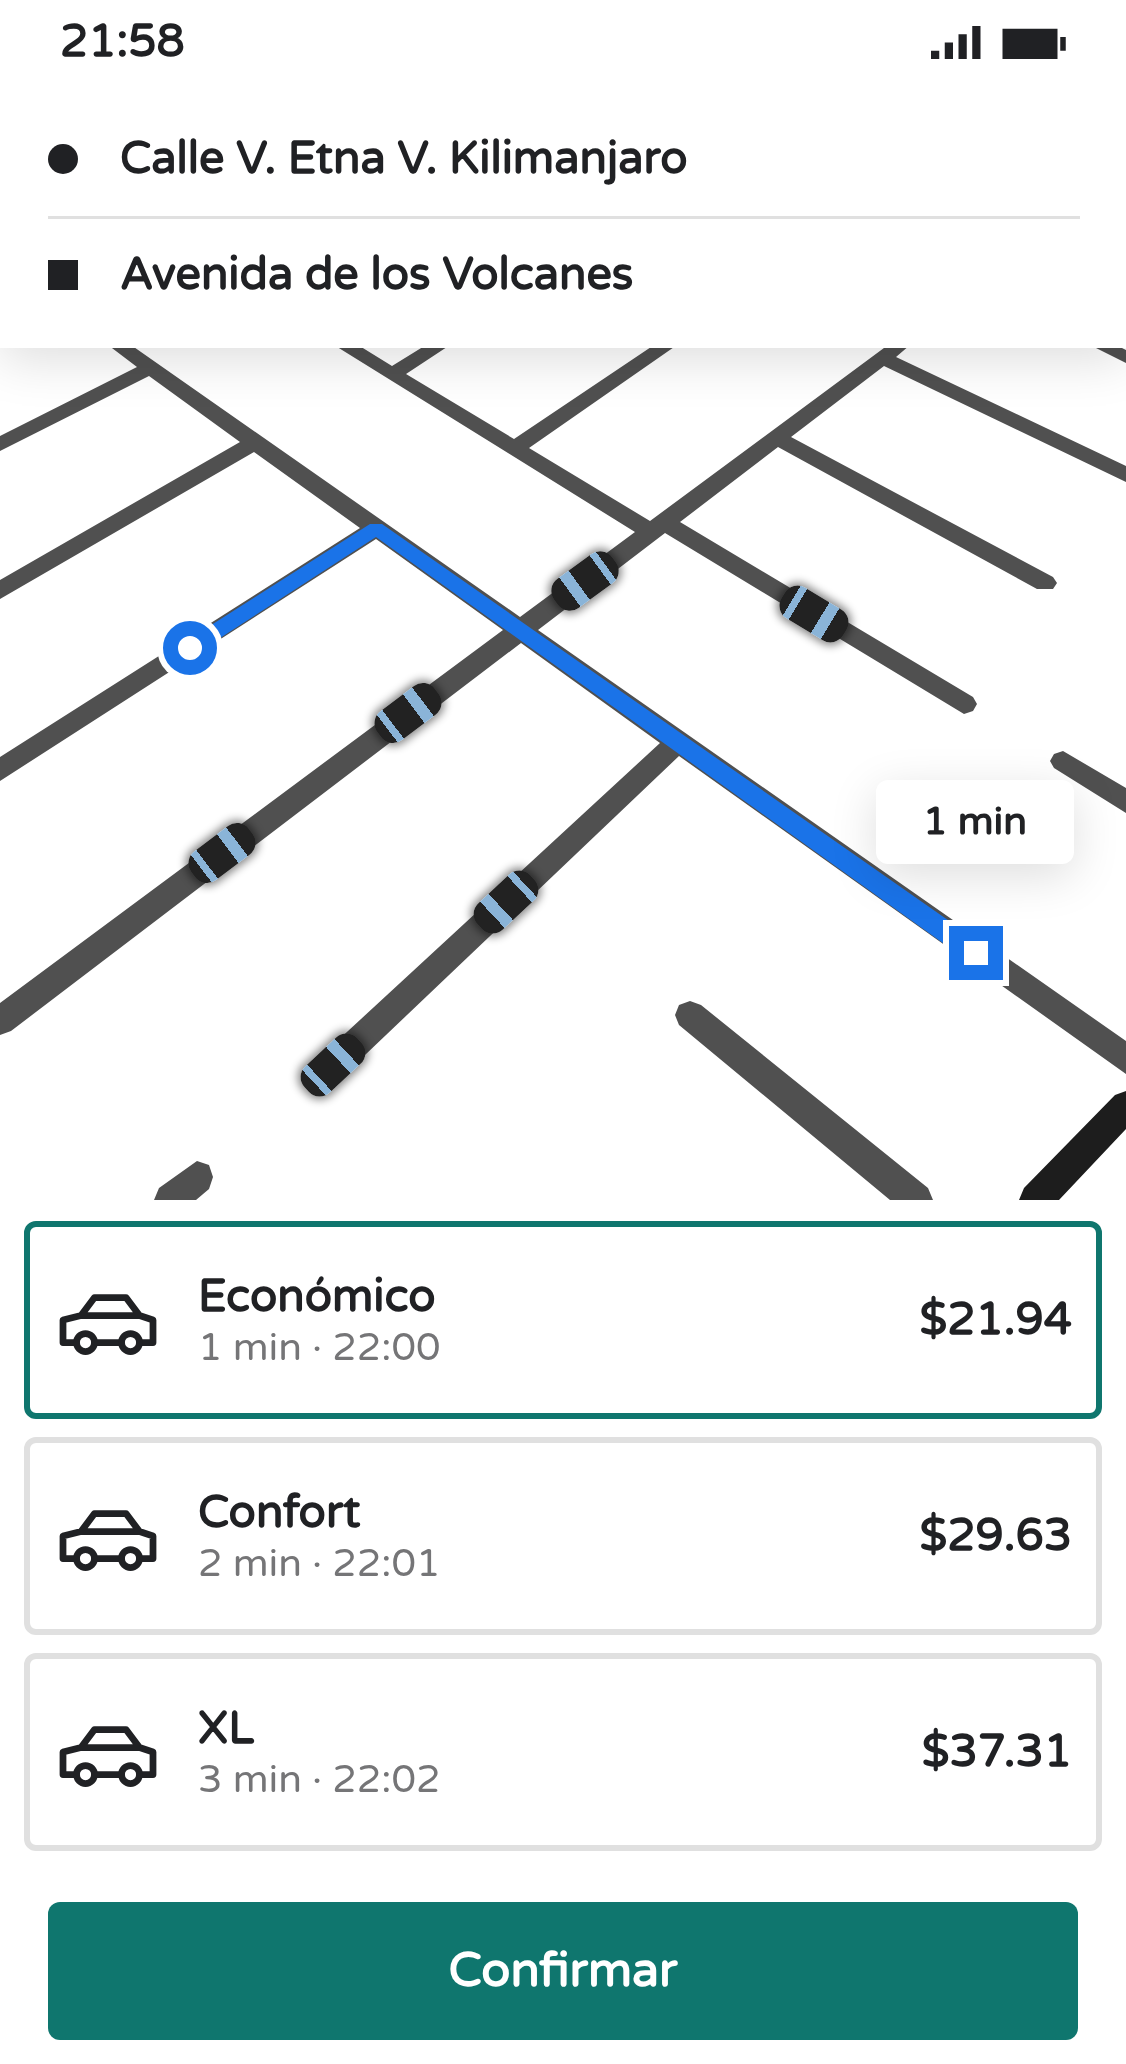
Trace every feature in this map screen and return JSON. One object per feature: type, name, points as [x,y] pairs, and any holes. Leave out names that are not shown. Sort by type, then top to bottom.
[{"type":"street","points":[[122,348],[1126,1059]]},
{"type":"street","points":[[349,348],[964,704]]},
{"type":"street","points":[[392,374],[435,348]]},
{"type":"street","points":[[515,448],[663,348]]},
{"type":"street","points":[[0,1021],[891,351],[1126,475]]},
{"type":"street","points":[[0,443],[151,368]]},
{"type":"street","points":[[779,439],[1045,583]]},
{"type":"street","points":[[0,591],[256,442]]},
{"type":"street","points":[[0,770],[376,528]]},
{"type":"street","points":[[333,1065],[677,741]]},
{"type":"street","points":[[1063,761],[1126,802]]},
{"type":"street","points":[[690,1016],[916,1200]]},
{"type":"street","points":[[1036,1200],[1126,1106]]},
{"type":"street","points":[[171,1200],[197,1177]]},
{"type":"route","points":[[190,648],[376,528],[976,953]]}]
